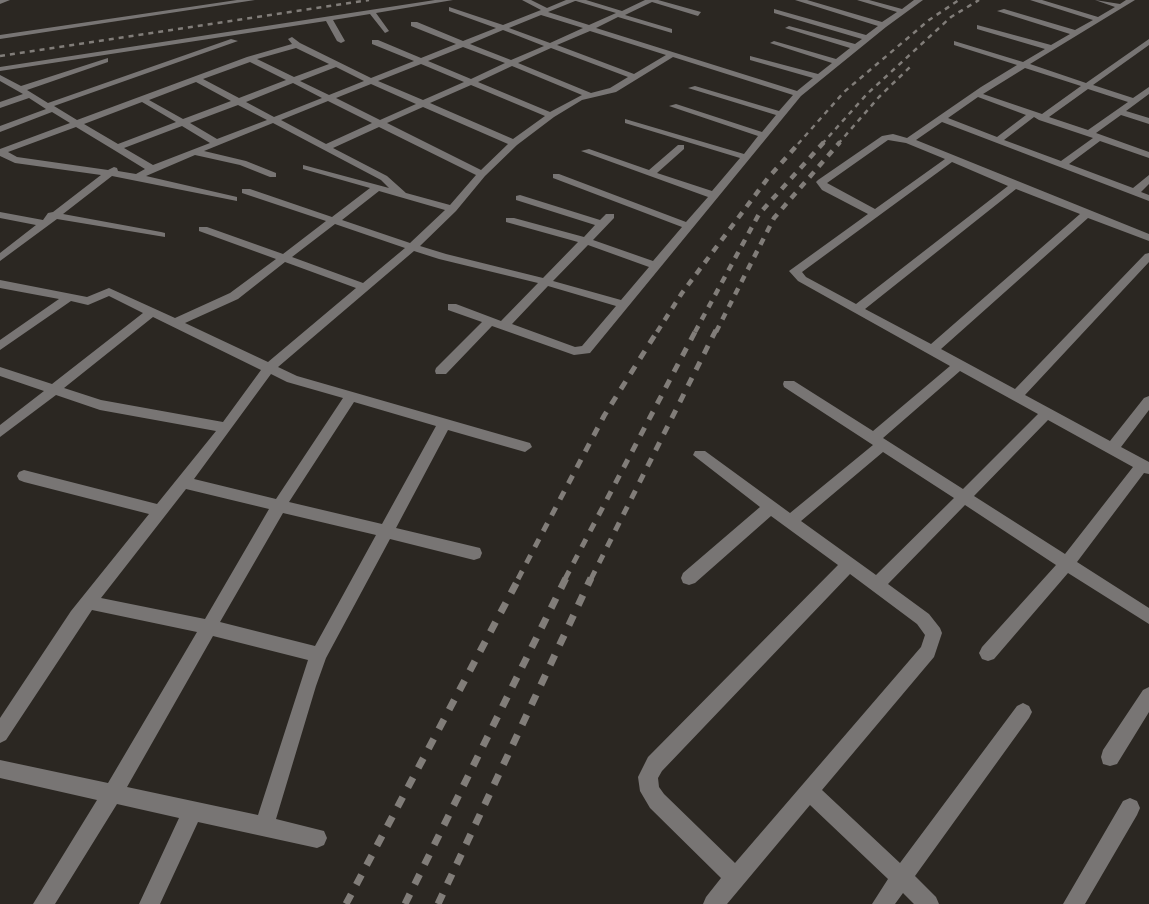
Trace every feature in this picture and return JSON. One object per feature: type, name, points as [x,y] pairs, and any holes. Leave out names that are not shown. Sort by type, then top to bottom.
[{"type":"street","points":[[0,2],[6,0]]},
{"type":"street","points":[[0,37],[216,3],[251,0]]},
{"type":"street","points":[[1,76],[137,49],[372,12],[417,9],[449,0]]},
{"type":"street","points":[[526,0],[543,11],[588,28],[670,56],[798,94]]},
{"type":"street","points":[[137,177],[572,0]]},
{"type":"street","points":[[578,0],[669,31]]},
{"type":"street","points":[[327,147],[651,0],[698,14]]},
{"type":"street","points":[[799,0],[883,25]]},
{"type":"street","points":[[861,0],[902,11]]},
{"type":"street","points":[[452,307],[580,352],[592,346],[798,94],[883,25],[919,0]]},
{"type":"street","points":[[1034,0],[1098,19]]},
{"type":"street","points":[[1099,0],[1126,3]]},
{"type":"street","points":[[909,141],[1024,65],[1126,3]]},
{"type":"street","points":[[452,9],[635,77]]},
{"type":"street","points":[[777,11],[868,38]]},
{"type":"street","points":[[1001,11],[1076,33]]},
{"type":"street","points":[[372,12],[385,31]]},
{"type":"street","points":[[329,19],[341,41]]},
{"type":"street","points":[[414,24],[590,95]]},
{"type":"street","points":[[281,27],[297,45],[371,81],[426,102],[514,143]]},
{"type":"street","points":[[981,27],[1051,48]]},
{"type":"street","points":[[789,28],[856,47]]},
{"type":"street","points":[[0,129],[50,107],[267,29]]},
{"type":"street","points":[[998,140],[1087,86],[1149,41]]},
{"type":"street","points":[[374,42],[551,115]]},
{"type":"street","points":[[774,43],[838,62]]},
{"type":"street","points":[[957,43],[1133,101]]},
{"type":"street","points":[[233,199],[111,172],[15,160],[0,152],[250,59],[297,45]]},
{"type":"street","points":[[0,105],[25,92],[137,49]]},
{"type":"street","points":[[0,734],[88,602],[226,428],[269,368],[412,247],[514,143],[551,115],[590,95],[613,90],[670,56]]},
{"type":"street","points":[[753,58],[819,77]]},
{"type":"street","points":[[250,59],[482,174]]},
{"type":"street","points":[[117,148],[336,64]]},
{"type":"street","points":[[1,76],[152,169]]},
{"type":"street","points":[[196,79],[384,178],[401,193]]},
{"type":"street","points":[[692,88],[781,114]]},
{"type":"street","points":[[1062,165],[1119,111],[1148,91]]},
{"type":"street","points":[[979,94],[1149,155]]},
{"type":"street","points":[[142,99],[217,143]]},
{"type":"street","points":[[673,106],[763,135]]},
{"type":"street","points":[[1119,111],[1149,121]]},
{"type":"street","points":[[942,119],[1149,198]]},
{"type":"street","points":[[628,121],[745,157]]},
{"type":"street","points":[[875,213],[825,188],[821,182],[885,138],[893,137],[909,141],[1149,238]]},
{"type":"street","points":[[650,174],[681,147]]},
{"type":"street","points":[[586,151],[713,195]]},
{"type":"street","points":[[195,152],[243,163],[273,175]]},
{"type":"street","points":[[0,258],[133,157]]},
{"type":"street","points":[[951,159],[794,271],[802,279],[1113,447],[1145,468],[988,653]]},
{"type":"street","points":[[306,167],[452,209]]},
{"type":"street","points":[[556,176],[688,226]]},
{"type":"street","points":[[1134,193],[1149,178]]},
{"type":"street","points":[[857,309],[1015,185]]},
{"type":"street","points":[[175,323],[226,301],[378,187]]},
{"type":"street","points":[[246,191],[443,257],[624,305]]},
{"type":"street","points":[[442,371],[545,282],[606,220],[520,198]]},
{"type":"street","points":[[931,351],[1087,213]]},
{"type":"street","points":[[0,215],[162,235]]},
{"type":"street","points":[[510,219],[586,241],[656,266]]},
{"type":"street","points":[[203,229],[364,287]]},
{"type":"street","points":[[1017,395],[1149,256]]},
{"type":"street","points":[[0,284],[88,300],[109,292],[292,379],[525,447]]},
{"type":"street","points":[[0,346],[69,297]]},
{"type":"street","points":[[0,432],[152,312]]},
{"type":"street","points":[[0,330],[15,336]]},
{"type":"street","points":[[789,522],[959,365]]},
{"type":"street","points":[[0,371],[107,407],[226,428]]},
{"type":"street","points":[[789,384],[1149,617]]},
{"type":"street","points":[[43,904],[113,792],[279,506],[350,398]]},
{"type":"street","points":[[1113,447],[1149,401]]},
{"type":"street","points":[[876,586],[1047,412]]},
{"type":"street","points":[[264,826],[319,654],[445,423]]},
{"type":"street","points":[[700,455],[930,626],[934,633],[928,651],[713,904]]},
{"type":"street","points":[[24,476],[159,510]]},
{"type":"street","points":[[181,482],[474,554]]},
{"type":"street","points":[[689,578],[770,508]]},
{"type":"street","points":[[736,878],[657,801],[650,791],[648,777],[655,764],[848,566]]},
{"type":"street","points":[[88,602],[209,627],[319,654]]},
{"type":"street","points":[[1110,757],[1149,696]]},
{"type":"street","points":[[882,904],[1023,712]]},
{"type":"street","points":[[0,769],[317,838]]},
{"type":"street","points":[[809,791],[929,904]]},
{"type":"street","points":[[1073,904],[1130,808]]},
{"type":"street","points":[[149,904],[193,810]]},
{"type":"railway","points":[[0,56],[369,0]]},
{"type":"railway","points":[[798,144],[844,92],[929,20],[959,0]]},
{"type":"railway","points":[[822,144],[867,94],[951,17],[979,0]]},
{"type":"railway","points":[[838,144],[879,97],[912,65]]},
{"type":"railway","points":[[657,332],[682,293],[768,178],[800,142]]},
{"type":"railway","points":[[695,332],[759,214],[824,142]]},
{"type":"railway","points":[[716,332],[774,218],[840,142]]},
{"type":"railway","points":[[518,579],[604,416],[658,330]]},
{"type":"railway","points":[[565,579],[696,330]]},
{"type":"railway","points":[[591,579],[716,330]]},
{"type":"railway","points":[[346,904],[519,578]]},
{"type":"railway","points":[[405,904],[566,578]]},
{"type":"railway","points":[[438,904],[591,578]]}]
